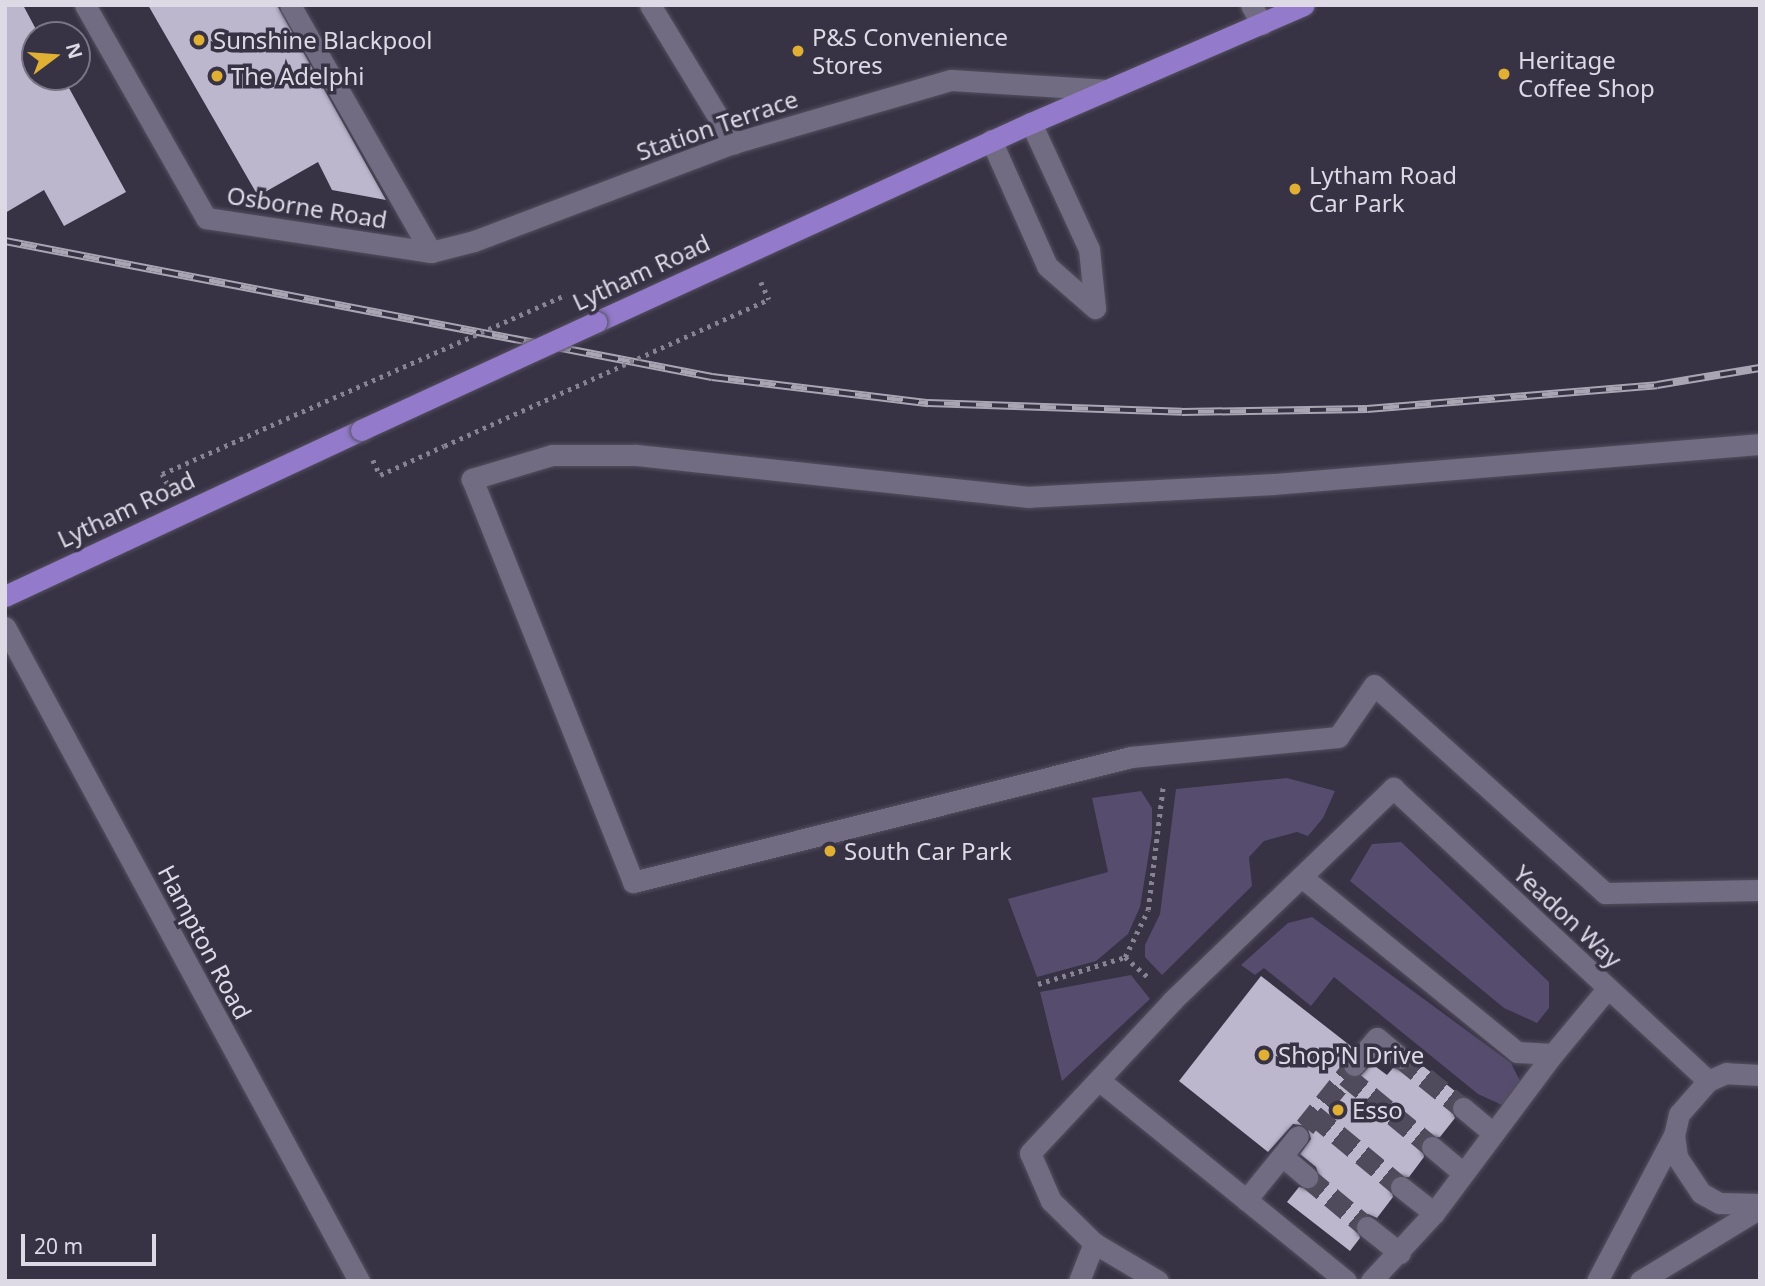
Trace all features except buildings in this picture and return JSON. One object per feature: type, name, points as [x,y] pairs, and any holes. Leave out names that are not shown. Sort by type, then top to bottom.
[{"type":"main road","name":"Lytham Road","points":[[5,596],[991,141],[1304,5]]},
{"type":"street","name":"Osborne Road","points":[[85,5],[206,218],[431,252],[474,241]]},
{"type":"street","points":[[290,5],[431,252]]},
{"type":"street","points":[[650,5],[734,143]]},
{"type":"street","points":[[1251,5],[1262,24]]},
{"type":"street","name":"Station Terrace","points":[[474,241],[734,143],[951,80],[1108,90]]},
{"type":"street","points":[[991,141],[1047,266],[1094,308],[1088,249],[1031,123]]},
{"type":"street","points":[[1760,444],[1313,481],[1029,497],[634,455],[552,455],[472,479],[633,882],[1159,754],[1338,737],[1374,685],[1605,893],[1760,890]]},
{"type":"street","name":"Hampton Road","points":[[5,627],[359,1281]]},
{"type":"street","name":"Yeadon Way","points":[[1303,878],[1393,788],[1708,1081]]},
{"type":"street","points":[[1158,1281],[1094,1243],[1051,1201],[1030,1153],[1173,1000],[1303,878],[1494,1036],[1517,1052],[1553,1054]]},
{"type":"street","points":[[1371,1281],[1400,1253],[1434,1213],[1553,1054],[1607,989]]},
{"type":"street","points":[[1354,1065],[1377,1038],[1401,1058]]},
{"type":"street","points":[[1597,1281],[1674,1135],[1679,1114],[1708,1081],[1726,1073],[1760,1075]]},
{"type":"street","points":[[1100,1081],[1346,1281]]},
{"type":"street","points":[[1463,1108],[1493,1133]]},
{"type":"street","points":[[1674,1135],[1677,1157],[1701,1193],[1720,1203],[1760,1206]]},
{"type":"street","points":[[1246,1200],[1298,1136]]},
{"type":"street","points":[[1432,1147],[1463,1173]]},
{"type":"street","points":[[1282,1156],[1307,1177]]},
{"type":"street","points":[[1401,1187],[1434,1213]]},
{"type":"street","points":[[1640,1281],[1760,1206]]},
{"type":"street","points":[[1367,1227],[1400,1253]]},
{"type":"street","points":[[1079,1281],[1094,1243]]},
{"type":"path","points":[[182,513],[162,474],[570,293]]},
{"type":"path","points":[[361,430],[380,475],[769,299]]},
{"type":"path","points":[[1038,984],[1125,957],[1150,898],[1163,799],[1159,754]]},
{"type":"path","points":[[1125,957],[1156,984]]},
{"type":"shaded area","points":[[1287,778],[1335,791],[1323,818],[1308,836],[1297,832],[1264,841],[1249,857],[1252,886],[1162,975],[1145,957],[1145,945],[1160,914],[1176,789]]},
{"type":"shaded area","points":[[1141,791],[1152,808],[1152,834],[1140,907],[1128,934],[1096,961],[1037,977],[1008,899],[1108,872],[1092,798]]},
{"type":"shaded area","points":[[1401,842],[1549,982],[1549,1008],[1537,1023],[1504,1008],[1350,881],[1372,844]]},
{"type":"shaded area","points":[[1312,917],[1511,1063],[1520,1081],[1502,1105],[1478,1094],[1334,977],[1311,1006],[1264,968],[1255,975],[1241,965],[1288,923]]},
{"type":"shaded area","points":[[1131,975],[1150,999],[1062,1081],[1040,992]]},
{"type":"tunnel","points":[[1401,1058],[1463,1108]]},
{"type":"tunnel","points":[[1305,1127],[1353,1067]]},
{"type":"tunnel","points":[[1346,1076],[1432,1147]]},
{"type":"tunnel","points":[[1314,1115],[1401,1187]]},
{"type":"tunnel","points":[[1307,1177],[1367,1227]]},
{"type":"railway","points":[[5,241],[712,377],[928,403],[1182,412],[1367,409],[1657,385],[1760,368]]},
{"type":"place","name":"Sunshine Blackpool","points":[[199,40]]},
{"type":"place","name":"P&S Convenience Stores","points":[[798,51]]},
{"type":"place","name":"Heritage Coffee Shop","points":[[1504,74]]},
{"type":"place","name":"The Adelphi","points":[[217,76]]},
{"type":"place","name":"Lytham Road Car Park","points":[[1295,189]]},
{"type":"place","name":"South Car Park","points":[[830,851]]},
{"type":"place","name":"Shop'N Drive","points":[[1264,1055]]},
{"type":"place","name":"Esso","points":[[1338,1110]]}]
